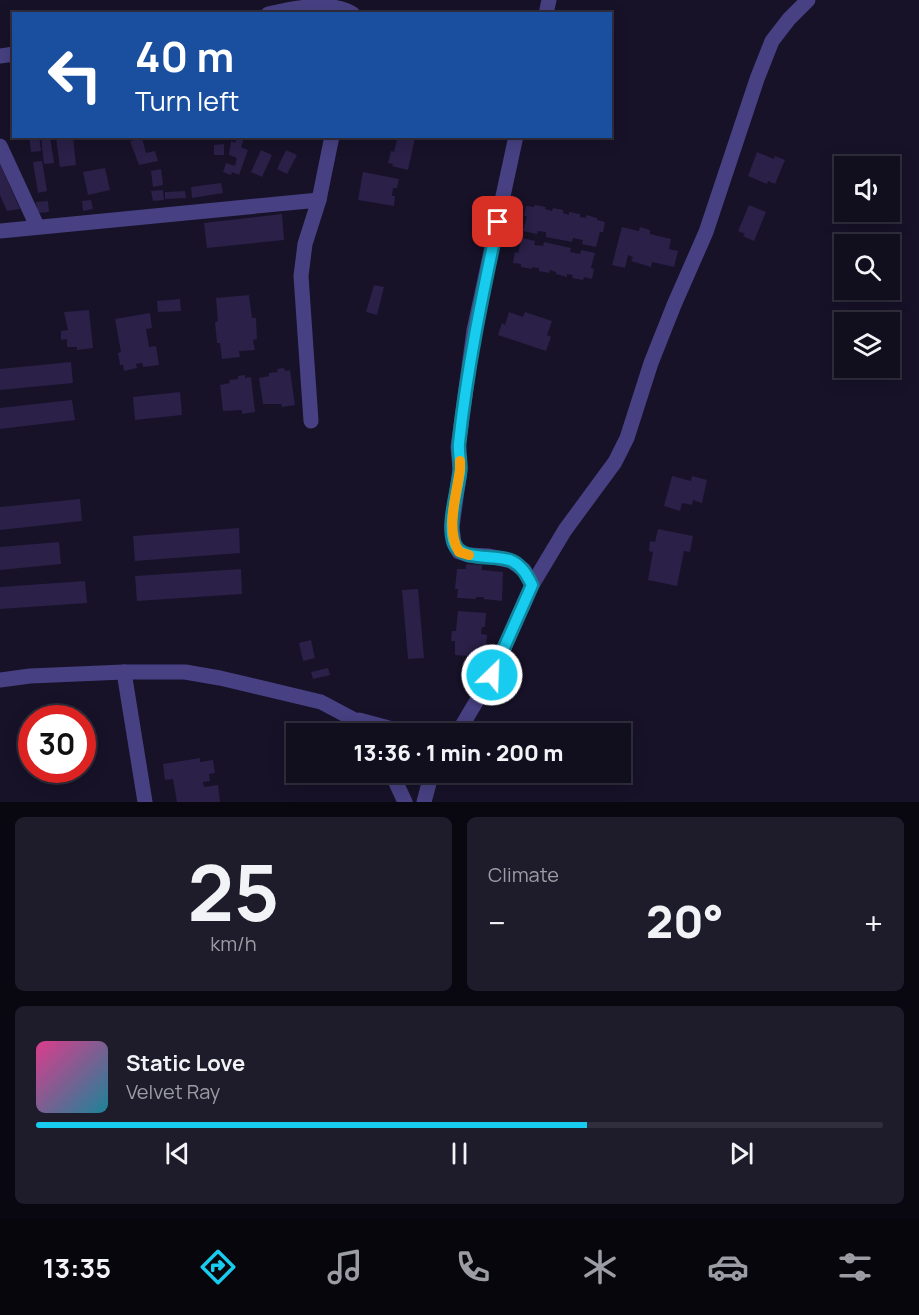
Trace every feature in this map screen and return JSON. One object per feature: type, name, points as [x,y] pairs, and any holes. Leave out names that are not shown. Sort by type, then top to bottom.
[{"type":"street","points":[[464,723],[492,675],[532,585],[565,530],[615,462],[627,438],[651,363],[706,232],[756,79],[772,41],[789,18],[808,0]]},
{"type":"street","points":[[277,12],[326,1],[342,5],[351,12]]},
{"type":"street","points":[[312,421],[301,276],[305,244],[319,200],[332,138]]},
{"type":"street","points":[[516,138],[474,330],[458,447],[460,469],[452,527],[454,543],[459,552],[511,561],[524,570],[532,585]]},
{"type":"street","points":[[0,146],[37,226]]},
{"type":"street","points":[[0,231],[319,200]]},
{"type":"street","points":[[124,672],[145,802]]},
{"type":"street","points":[[0,680],[30,676],[185,672],[321,702],[358,723]]},
{"type":"street","points":[[353,719],[369,723]]},
{"type":"street","points":[[396,783],[405,802]]},
{"type":"street","points":[[424,802],[429,783]]},
{"type":"building","points":[[29,138],[39,138],[41,151],[31,152]]},
{"type":"building","points":[[41,138],[50,138],[54,163],[44,164]]},
{"type":"building","points":[[56,138],[73,138],[76,165],[60,167]]},
{"type":"building","points":[[142,138],[146,153],[155,151],[158,161],[139,165],[130,141]]},
{"type":"building","points":[[236,138],[244,138],[241,147],[248,150],[239,175],[232,172],[231,175],[223,172],[226,163],[235,166],[237,158],[229,155],[231,141],[235,143]]},
{"type":"building","points":[[398,138],[415,138],[408,170],[388,163],[391,151],[394,152]]},
{"type":"building","points":[[224,144],[224,155],[214,155],[214,145]]},
{"type":"building","points":[[261,150],[272,155],[262,177],[251,172]]},
{"type":"building","points":[[286,150],[297,155],[287,174],[277,169]]},
{"type":"building","points":[[757,152],[774,159],[775,156],[785,160],[775,184],[768,181],[767,184],[748,176]]},
{"type":"building","points":[[42,161],[47,191],[38,193],[33,162]]},
{"type":"building","points":[[0,164],[20,209],[7,211],[0,195]]},
{"type":"building","points":[[105,168],[110,190],[88,195],[83,172]]},
{"type":"building","points":[[161,169],[163,185],[153,187],[151,171]]},
{"type":"building","points":[[363,172],[399,179],[397,188],[393,188],[394,206],[358,200]]},
{"type":"building","points":[[221,183],[223,193],[192,198],[191,187]]},
{"type":"building","points":[[163,190],[164,200],[153,201],[151,191]]},
{"type":"building","points":[[185,191],[186,198],[165,199],[165,192]]},
{"type":"building","points":[[91,200],[93,209],[83,211],[82,201]]},
{"type":"building","points":[[48,201],[49,212],[37,213],[36,202]]},
{"type":"building","points":[[535,205],[552,211],[553,208],[563,210],[563,213],[569,215],[569,212],[586,218],[586,215],[605,222],[596,247],[582,244],[583,240],[573,238],[572,242],[546,237],[546,232],[538,231],[537,234],[523,231],[527,216],[524,216],[526,206],[534,207]]},
{"type":"building","points":[[749,205],[766,212],[754,241],[738,231]]},
{"type":"building","points":[[282,214],[284,240],[207,248],[204,223]]},
{"type":"building","points":[[622,227],[639,231],[640,227],[650,230],[650,234],[671,239],[669,249],[678,251],[674,267],[652,262],[651,267],[631,261],[633,257],[628,255],[625,268],[612,265]]},
{"type":"building","points":[[522,238],[535,241],[534,245],[543,246],[544,242],[571,248],[570,252],[580,254],[581,250],[595,253],[591,268],[594,269],[592,279],[572,278],[573,275],[567,274],[567,277],[550,270],[549,273],[539,271],[539,268],[521,267],[521,264],[513,263],[515,252],[518,253]]},
{"type":"building","points":[[374,285],[384,287],[377,315],[366,312]]},
{"type":"building","points":[[249,295],[252,318],[256,318],[257,339],[253,340],[255,350],[239,351],[240,357],[222,359],[220,343],[217,343],[216,298]]},
{"type":"building","points":[[180,299],[181,311],[158,312],[157,301]]},
{"type":"building","points":[[89,310],[93,348],[77,350],[77,347],[67,347],[67,339],[61,340],[61,331],[68,330],[64,312]]},
{"type":"building","points":[[509,312],[523,317],[525,312],[552,321],[547,335],[551,337],[546,351],[498,335],[502,323],[505,325]]},
{"type":"building","points":[[150,313],[152,328],[146,329],[149,347],[156,346],[159,365],[143,367],[142,363],[136,364],[137,368],[124,371],[123,365],[120,365],[118,353],[121,352],[115,319]]},
{"type":"building","points":[[71,362],[73,383],[0,390],[0,369]]},
{"type":"building","points":[[284,368],[285,371],[290,370],[295,405],[282,407],[281,404],[263,404],[259,378],[269,376],[269,373],[278,372],[277,369]]},
{"type":"building","points":[[245,375],[245,378],[251,377],[255,412],[242,414],[242,410],[223,411],[220,385],[230,383],[229,380]]},
{"type":"building","points":[[180,392],[182,415],[135,420],[133,397]]},
{"type":"building","points":[[72,400],[75,420],[0,429],[0,408]]},
{"type":"building","points":[[672,476],[691,481],[692,476],[707,480],[702,503],[693,500],[692,505],[682,503],[680,511],[664,506]]},
{"type":"building","points":[[80,499],[82,521],[0,530],[0,507]]},
{"type":"building","points":[[239,528],[240,553],[135,561],[133,536]]},
{"type":"building","points":[[658,529],[693,536],[690,552],[684,551],[677,586],[648,580],[653,552],[649,551],[650,541],[655,542]]},
{"type":"building","points":[[59,542],[61,564],[0,570],[0,547]]},
{"type":"building","points":[[466,564],[482,565],[482,570],[503,572],[502,601],[483,599],[484,597],[457,598],[458,589],[455,589],[457,569],[466,569]]},
{"type":"building","points":[[241,569],[242,594],[137,601],[135,576]]},
{"type":"building","points":[[85,581],[87,603],[0,609],[0,587]]},
{"type":"building","points":[[418,589],[424,658],[408,659],[402,590]]},
{"type":"building","points":[[458,611],[486,613],[485,627],[482,627],[481,634],[487,635],[485,657],[455,655],[455,641],[451,641],[452,631],[456,631]]},
{"type":"building","points":[[311,640],[315,658],[303,661],[299,643]]},
{"type":"building","points":[[328,668],[330,675],[313,679],[311,672]]},
{"type":"building","points":[[200,758],[200,762],[213,760],[215,773],[209,774],[210,781],[203,782],[204,787],[218,785],[220,802],[177,802],[173,779],[165,780],[163,764]]},
{"type":"slow traffic","points":[[460,461],[452,527],[454,543],[459,552],[469,555]]},
{"type":"route","points":[[492,675],[532,585],[524,570],[511,561],[459,552],[454,543],[452,527],[460,469],[458,447],[474,330],[498,222]]}]
